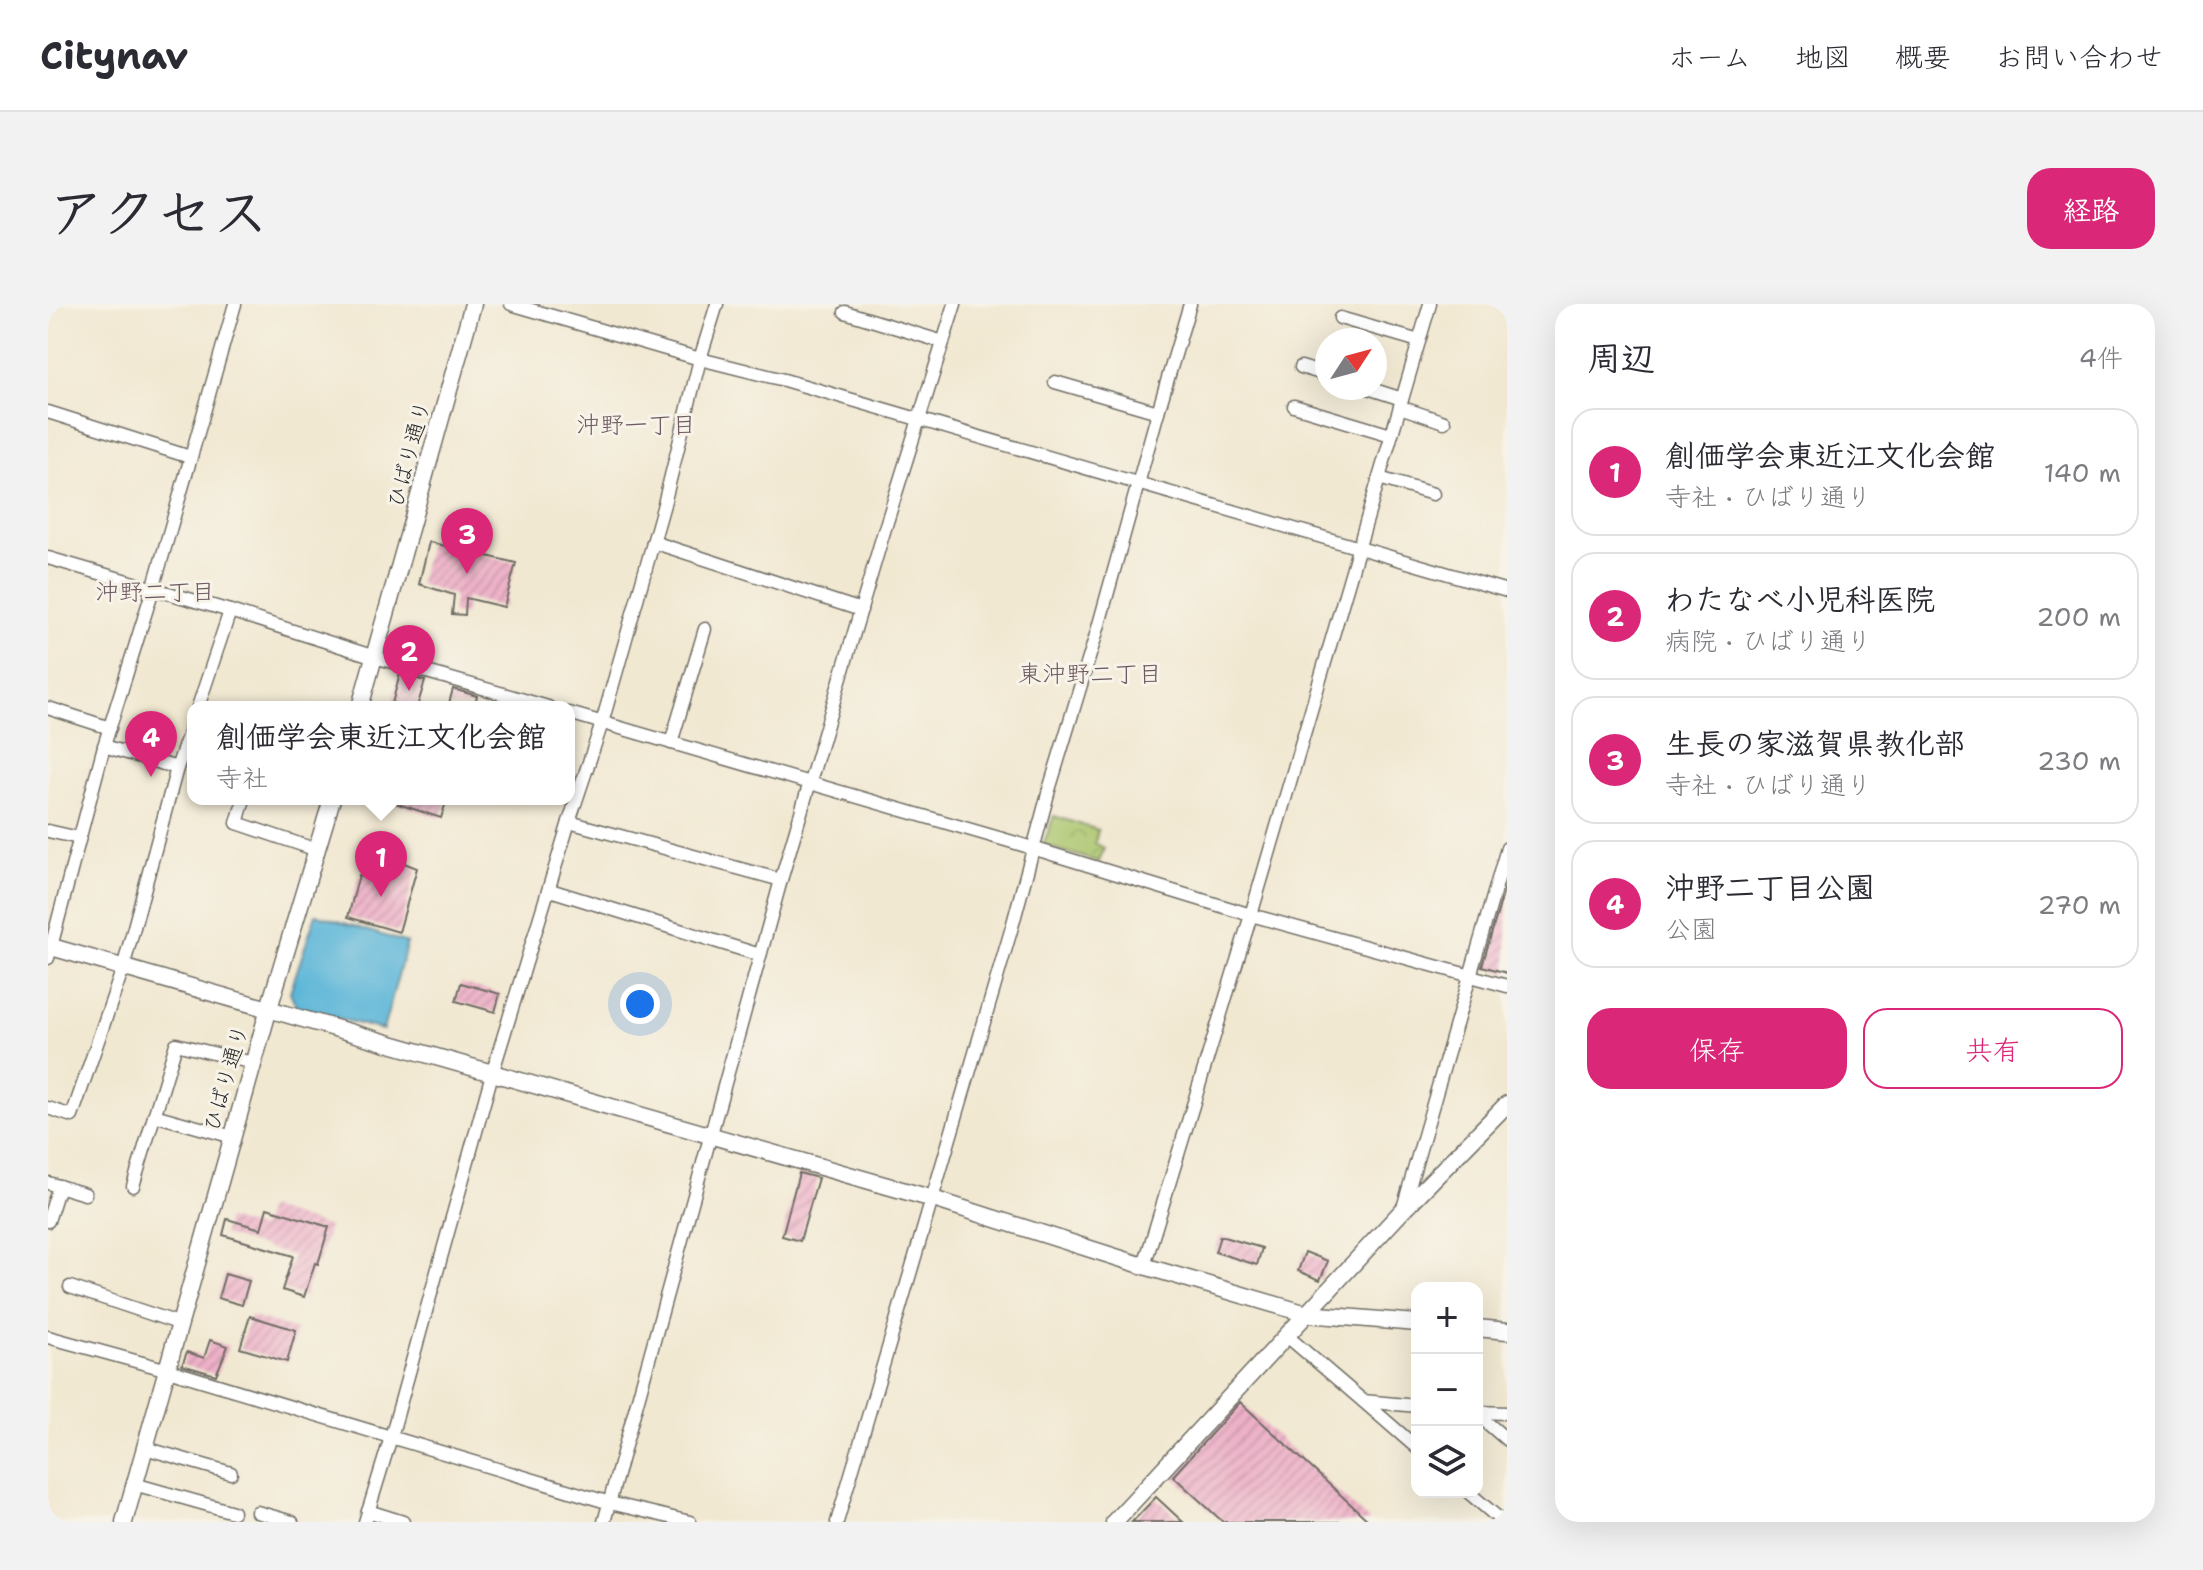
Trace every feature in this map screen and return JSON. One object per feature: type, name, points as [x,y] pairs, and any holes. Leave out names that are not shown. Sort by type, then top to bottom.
[{"type":"street","points":[[235,304],[104,746],[49,950],[269,1008],[933,1199],[1307,1314],[1411,1323]]},
{"type":"street","name":"ひばり通り","points":[[362,701],[473,304]]},
{"type":"street","points":[[511,304],[784,380],[1507,591]]},
{"type":"street","points":[[575,804],[602,723],[717,304]]},
{"type":"street","points":[[837,1522],[1190,304]]},
{"type":"street","points":[[1144,1266],[1251,915],[1430,304]]},
{"type":"street","points":[[604,1522],[781,880],[952,305]]},
{"type":"street","points":[[845,312],[943,342]]},
{"type":"street","points":[[1340,318],[1419,341]]},
{"type":"street","points":[[1301,367],[1315,371]]},
{"type":"street","points":[[1055,382],[1158,412]]},
{"type":"street","points":[[1387,397],[1444,422]]},
{"type":"street","points":[[1294,406],[1391,435]]},
{"type":"street","points":[[48,412],[190,457]]},
{"type":"street","points":[[1379,478],[1433,494]]},
{"type":"street","points":[[653,542],[861,610]]},
{"type":"street","points":[[48,558],[527,701]]},
{"type":"street","points":[[200,701],[230,611]]},
{"type":"street","points":[[671,743],[705,629]]},
{"type":"street","points":[[48,708],[110,728]]},
{"type":"street","points":[[575,715],[1251,915],[1507,986]]},
{"type":"street","points":[[48,1108],[72,1116],[123,968],[187,739]]},
{"type":"street","points":[[104,746],[177,768]]},
{"type":"street","points":[[242,805],[237,823],[317,850]]},
{"type":"street","name":"ひばり通り","points":[[129,1521],[134,1484],[253,1063],[330,805]]},
{"type":"street","points":[[403,1522],[367,1516],[492,1074],[575,805]]},
{"type":"street","points":[[569,822],[781,880]]},
{"type":"street","points":[[48,831],[79,838]]},
{"type":"street","points":[[1402,1211],[1507,848]]},
{"type":"street","points":[[550,890],[760,955]]},
{"type":"street","points":[[133,1186],[176,1044],[253,1063]]},
{"type":"street","points":[[1114,1522],[1402,1211],[1507,1104]]},
{"type":"street","points":[[154,1115],[233,1137]]},
{"type":"street","points":[[48,1221],[54,1185],[85,1194]]},
{"type":"street","points":[[70,1287],[181,1324]]},
{"type":"street","points":[[1483,1329],[1507,1331]]},
{"type":"street","points":[[1287,1336],[1411,1443]]},
{"type":"street","points":[[48,1337],[610,1503],[690,1522]]},
{"type":"street","points":[[1363,1401],[1411,1405]]},
{"type":"street","points":[[1483,1413],[1507,1413]]},
{"type":"street","points":[[1483,1418],[1507,1440]]},
{"type":"street","points":[[145,1448],[231,1473]]},
{"type":"street","points":[[134,1484],[233,1512]]},
{"type":"street","points":[[1475,1498],[1503,1522]]},
{"type":"street","points":[[257,1512],[292,1522]]},
{"type":"green space","points":[[1054,816],[1098,830],[1095,843],[1104,848],[1099,862],[1043,845]]},
{"type":"water","points":[[316,914],[407,943],[383,1030],[297,1008],[290,992]]},
{"type":"building","points":[[429,542],[516,563],[504,607],[466,598],[465,615],[452,614],[454,595],[419,584]]},
{"type":"building","points":[[400,674],[425,681],[419,701],[393,701]]},
{"type":"building","points":[[453,689],[477,696],[476,701],[450,701]]},
{"type":"building","points":[[401,805],[445,805],[441,818]]},
{"type":"building","points":[[371,848],[406,858],[404,863],[417,868],[399,932],[348,917],[359,875],[364,877]]},
{"type":"building","points":[[1507,887],[1507,973],[1482,966]]},
{"type":"building","points":[[461,983],[500,994],[495,1012],[456,1001]]},
{"type":"building","points":[[799,1173],[818,1178],[800,1241],[782,1236]]},
{"type":"building","points":[[267,1208],[329,1227],[304,1297],[282,1290],[293,1256],[223,1235],[227,1219],[261,1229]]},
{"type":"building","points":[[1220,1236],[1262,1248],[1257,1265],[1215,1252]]},
{"type":"building","points":[[1305,1252],[1328,1261],[1320,1280],[1298,1271]]},
{"type":"building","points":[[225,1274],[249,1281],[242,1305],[218,1298]]},
{"type":"building","points":[[250,1316],[296,1330],[287,1362],[240,1348]]},
{"type":"building","points":[[210,1340],[228,1346],[216,1375],[182,1365],[187,1352],[204,1358]]},
{"type":"building","points":[[1240,1402],[1370,1522],[1223,1522],[1173,1476]]},
{"type":"building","points":[[1156,1497],[1183,1522],[1132,1522]]},
{"type":"place","name":"生長の家滋賀県教化部","points":[[467,574]]},
{"type":"place","name":"わたなべ小児科医院","points":[[409,691]]},
{"type":"place","name":"沖野二丁目公園","points":[[151,777]]},
{"type":"place","name":"創価学会東近江文化会館","points":[[381,897]]},
{"type":"district","name":"沖野一丁目","points":[[636,425]]},
{"type":"district","name":"沖野二丁目","points":[[155,592]]},
{"type":"district","name":"東沖野二丁目","points":[[1090,674]]}]
